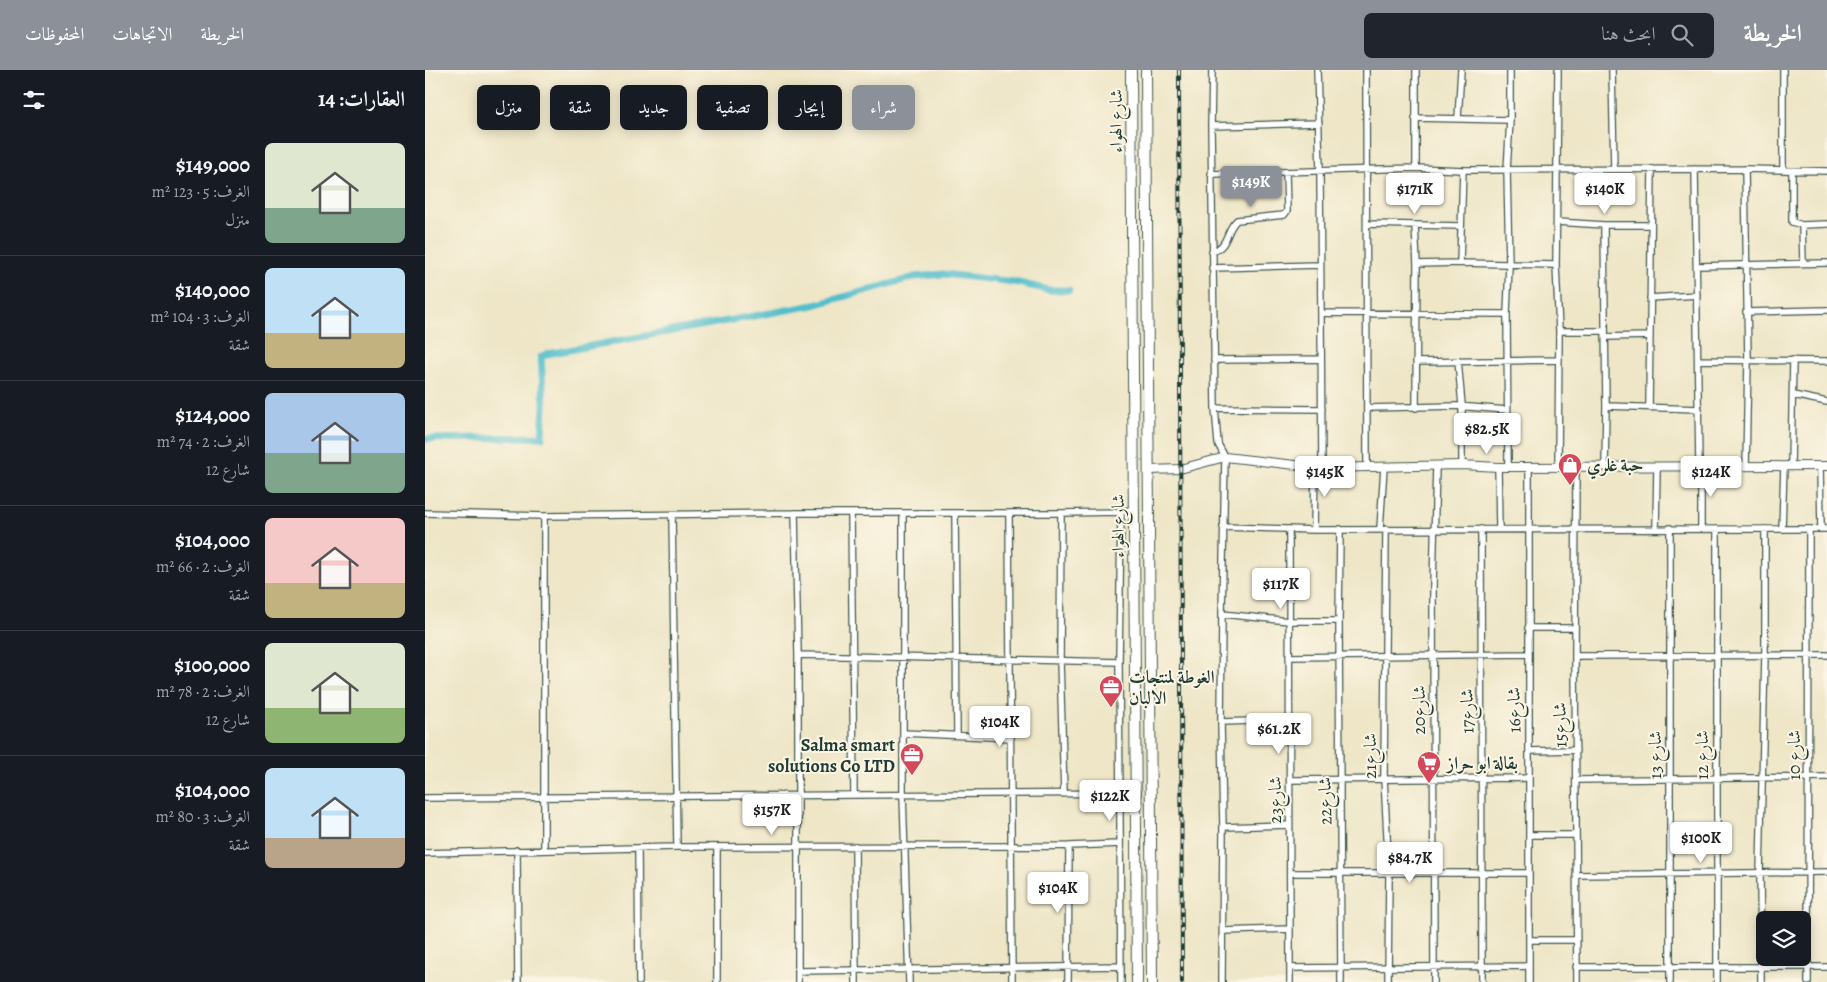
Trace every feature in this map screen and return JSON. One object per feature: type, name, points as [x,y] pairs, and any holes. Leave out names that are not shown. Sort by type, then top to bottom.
[{"type":"highway","name":"شارع الهواء","points":[[1131,70],[1137,982]]},
{"type":"highway","name":"شارع الهواء","points":[[1146,70],[1152,982]]},
{"type":"street","points":[[1213,70],[1211,174],[1215,408],[1218,444],[1225,457],[1221,722],[1223,827],[1222,982]]},
{"type":"street","points":[[1212,83],[1217,70]]},
{"type":"street","points":[[1314,530],[1322,409],[1319,265],[1320,171],[1317,70]]},
{"type":"street","points":[[1366,70],[1368,224],[1367,467]]},
{"type":"street","points":[[1416,70],[1416,168]]},
{"type":"street","points":[[1458,118],[1461,70]]},
{"type":"street","points":[[1508,467],[1507,314],[1509,266],[1507,170],[1510,70]]},
{"type":"street","points":[[1559,70],[1556,266],[1559,332],[1559,467]]},
{"type":"street","points":[[1612,70],[1614,169]]},
{"type":"street","points":[[1783,70],[1783,170]]},
{"type":"street","points":[[1415,118],[1510,120]]},
{"type":"street","points":[[1211,126],[1319,123]]},
{"type":"street","points":[[1211,174],[1416,168],[1463,170],[1745,169],[1827,172]]},
{"type":"street","points":[[1649,407],[1652,169]]},
{"type":"street","points":[[1695,169],[1701,528]]},
{"type":"street","points":[[1745,169],[1748,360],[1747,466]]},
{"type":"street","points":[[1460,263],[1463,170]]},
{"type":"street","points":[[1792,171],[1792,222],[1802,225],[1827,224]]},
{"type":"street","points":[[1212,252],[1222,246],[1232,225],[1237,220],[1286,214],[1286,172]]},
{"type":"street","points":[[1557,222],[1651,225]]},
{"type":"street","points":[[1368,224],[1461,226]]},
{"type":"street","points":[[1604,225],[1605,467]]},
{"type":"street","points":[[1802,225],[1803,262]]},
{"type":"street","points":[[1415,226],[1417,264],[1415,408]]},
{"type":"street","points":[[1698,266],[1803,262],[1827,263]]},
{"type":"street","points":[[1417,264],[1460,263],[1556,266]]},
{"type":"street","points":[[1212,268],[1319,265]]},
{"type":"street","points":[[1650,298],[1697,295]]},
{"type":"street","points":[[1746,312],[1827,310]]},
{"type":"street","points":[[1321,313],[1507,314]]},
{"type":"street","points":[[1559,332],[1649,336]]},
{"type":"street","points":[[1214,360],[1321,360]]},
{"type":"street","points":[[1416,362],[1559,360]]},
{"type":"street","points":[[1699,360],[1827,361]]},
{"type":"street","points":[[1782,529],[1793,395],[1793,360]]},
{"type":"street","points":[[1458,361],[1462,465]]},
{"type":"street","points":[[1793,395],[1827,402]]},
{"type":"street","points":[[1606,406],[1699,409]]},
{"type":"street","points":[[1367,408],[1461,407],[1507,410]]},
{"type":"street","points":[[1215,408],[1322,409]]},
{"type":"street","points":[[1149,470],[1180,469],[1225,457],[1318,467],[1462,465],[1498,467],[1700,468],[1823,466],[1824,529],[1529,528],[1314,530],[1223,526]]},
{"type":"street","name":"شارع20","points":[[1435,982],[1433,655],[1436,466]]},
{"type":"street","name":"شارع21","points":[[1384,467],[1383,529],[1386,656],[1384,778],[1389,874],[1388,982]]},
{"type":"street","points":[[1498,467],[1499,529]]},
{"type":"street","name":"شارع16","points":[[1529,467],[1529,982]]},
{"type":"street","name":"شارع15","points":[[1576,467],[1577,982]]},
{"type":"street","points":[[1656,528],[1657,467]]},
{"type":"street","points":[[425,513],[544,516],[795,513],[1061,514],[1121,512],[1134,509]]},
{"type":"street","points":[[1121,512],[1119,662],[1121,982]]},
{"type":"street","points":[[795,513],[798,655],[798,982]]},
{"type":"street","points":[[955,513],[957,735]]},
{"type":"street","points":[[672,514],[677,847]]},
{"type":"street","points":[[851,514],[854,795]]},
{"type":"street","points":[[903,514],[903,795],[909,982]]},
{"type":"street","points":[[1009,514],[1012,982]]},
{"type":"street","points":[[1061,514],[1060,661],[1063,794]]},
{"type":"street","points":[[544,516],[544,849]]},
{"type":"street","name":"شارع 13","points":[[1670,528],[1670,982]]},
{"type":"street","name":"شارع23","points":[[1289,529],[1290,982]]},
{"type":"street","name":"شارع22","points":[[1340,529],[1339,779],[1341,982]]},
{"type":"street","name":"شارع17","points":[[1481,529],[1482,982]]},
{"type":"street","name":"شارع 12","points":[[1717,529],[1717,982]]},
{"type":"street","name":"شارع 10","points":[[1761,982],[1761,777],[1765,655],[1765,529]]},
{"type":"street","name":"شارع 10","points":[[1808,982],[1809,529]]},
{"type":"street","points":[[1222,614],[1289,621],[1339,622]]},
{"type":"street","points":[[1528,628],[1575,628]]},
{"type":"street","points":[[1289,657],[1529,654]]},
{"type":"street","points":[[798,655],[1119,662]]},
{"type":"street","points":[[1575,656],[1827,655]]},
{"type":"street","points":[[1221,722],[1289,720]]},
{"type":"street","points":[[903,733],[1011,738]]},
{"type":"street","points":[[1530,751],[1576,750]]},
{"type":"street","points":[[1576,780],[1827,776]]},
{"type":"street","points":[[1290,780],[1529,778]]},
{"type":"street","points":[[425,798],[1137,793]]},
{"type":"street","points":[[1223,827],[1289,825]]},
{"type":"street","points":[[1529,835],[1576,835]]},
{"type":"street","points":[[425,853],[677,847],[1069,846],[1120,844]]},
{"type":"street","points":[[855,846],[856,982]]},
{"type":"street","points":[[1068,982],[1069,846]]},
{"type":"street","points":[[717,847],[717,982]]},
{"type":"street","points":[[638,848],[639,982]]},
{"type":"street","points":[[517,850],[518,982]]},
{"type":"street","points":[[1576,875],[1827,872]]},
{"type":"street","points":[[1290,873],[1529,873]]},
{"type":"street","points":[[1223,931],[1290,929]]},
{"type":"street","points":[[1529,940],[1576,940]]},
{"type":"street","points":[[799,971],[1121,966]]},
{"type":"street","points":[[1290,968],[1529,966]]},
{"type":"street","points":[[1576,967],[1827,967]]},
{"type":"waterway","points":[[425,439],[542,437],[544,405],[541,357],[547,354],[814,305],[915,277],[943,274],[1014,282],[1049,290],[1069,290]]},
{"type":"railway","points":[[1179,70],[1182,982]]},
{"type":"place","name":"حبة غلري","points":[[1570,486]]},
{"type":"place","name":"الغوطة لمنتجات الالبان","points":[[1111,708]]},
{"type":"place","name":"Salma smart solutions Co LTD","points":[[912,776]]},
{"type":"place","name":"بقالة ابو حراز","points":[[1429,784]]}]
